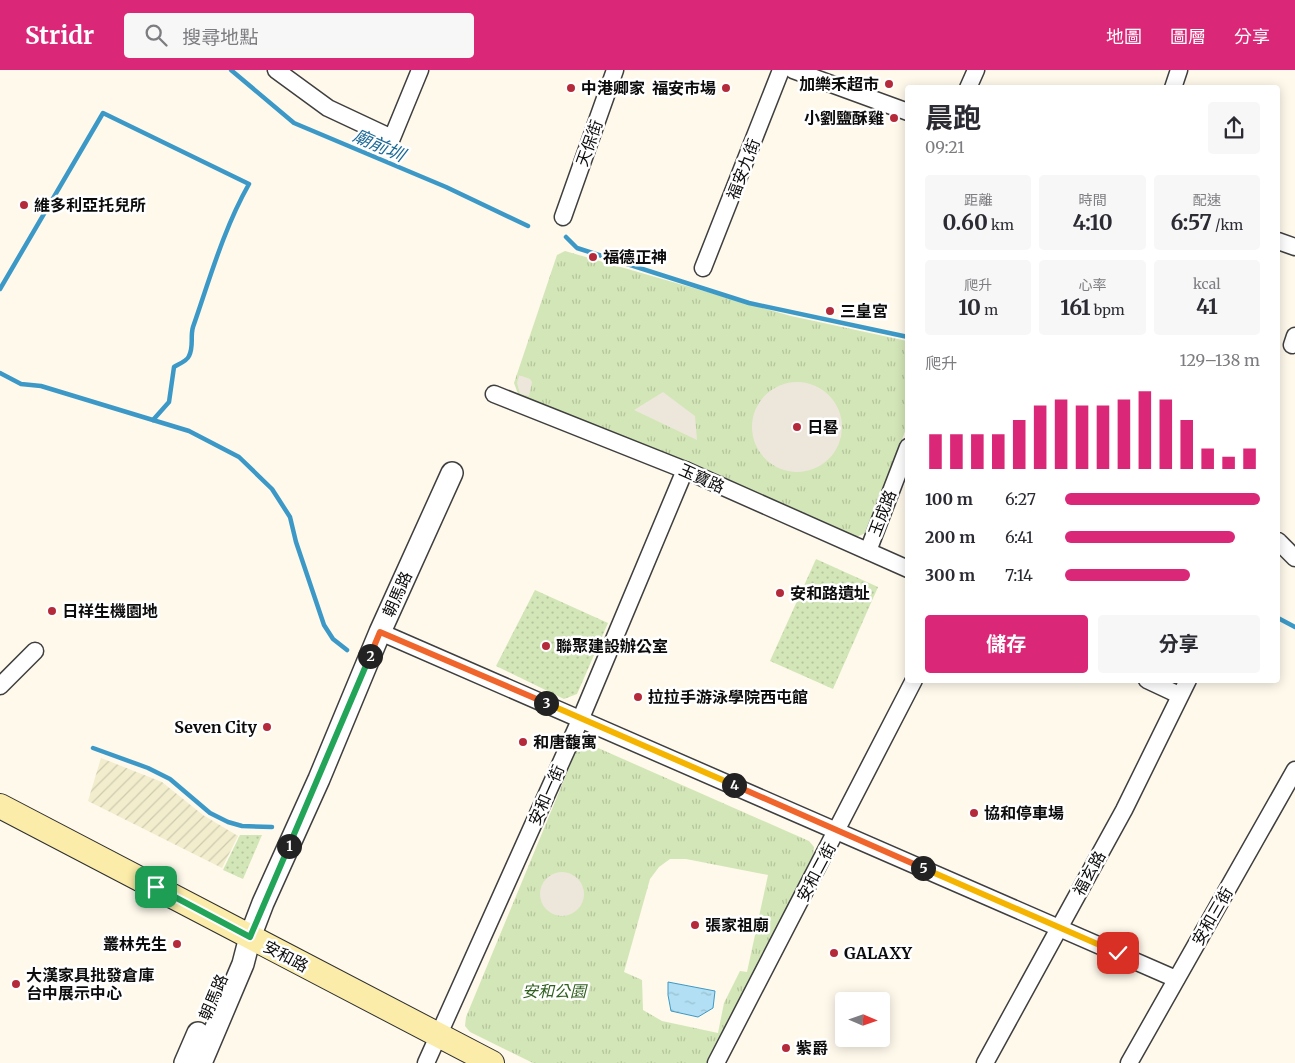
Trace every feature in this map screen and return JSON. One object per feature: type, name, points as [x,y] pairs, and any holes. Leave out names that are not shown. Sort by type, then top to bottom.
[{"type":"main road","name":"安和路","points":[[0,806],[492,1063]]},
{"type":"street","points":[[276,70],[328,108],[392,138],[420,70]]},
{"type":"street","name":"天保街","points":[[563,217],[615,70]]},
{"type":"street","name":"福安九街","points":[[703,268],[781,70]]},
{"type":"street","points":[[793,70],[905,111]]},
{"type":"street","points":[[969,85],[976,70]]},
{"type":"street","points":[[1174,85],[1179,70]]},
{"type":"street","points":[[1280,242],[1295,247]]},
{"type":"street","name":"玉寶路","points":[[494,394],[685,470],[905,568]]},
{"type":"street","name":"玉成路","points":[[868,551],[905,455]]},
{"type":"street","name":"安和一街","points":[[426,1063],[581,718],[685,470]]},
{"type":"street","name":"朝馬路","points":[[201,1063],[240,971],[250,937],[380,632],[452,473]]},
{"type":"street","points":[[1280,543],[1295,558]]},
{"type":"street","points":[[380,632],[1176,979]]},
{"type":"street","points":[[0,686],[35,651]]},
{"type":"street","name":"安和二街","points":[[716,1063],[838,831],[912,683]]},
{"type":"street","points":[[1153,683],[1179,695]]},
{"type":"street","name":"福玄路","points":[[984,1063],[1124,810],[1186,683]]},
{"type":"street","name":"安和三街","points":[[1129,1063],[1295,770]]},
{"type":"street","name":"朝馬路","points":[[185,1063],[230,958],[250,937]]},
{"type":"shaded area","points":[[519,375],[530,379],[532,382],[529,396],[520,394],[517,383]]},
{"type":"shaded area","points":[[797,382],[814,386],[829,395],[838,410],[842,427],[838,444],[829,459],[814,468],[797,472],[780,468],[765,459],[756,444],[752,427],[756,410],[765,395],[780,386]]},
{"type":"shaded area","points":[[663,392],[695,416],[697,440],[634,410]]},
{"type":"shaded area","points":[[101,758],[162,782],[203,815],[238,836],[222,868],[88,801]]},
{"type":"shaded area","points":[[566,872],[578,878],[583,885],[583,903],[578,910],[571,915],[558,916],[550,913],[543,906],[540,890],[543,882],[550,875]]},
{"type":"green space","points":[[565,251],[791,316],[905,341],[905,431],[868,532],[854,538],[518,394],[514,383],[557,255]]},
{"type":"green space","points":[[816,559],[878,587],[833,689],[770,661]]},
{"type":"green space","points":[[535,590],[608,623],[577,694],[564,699],[496,666]]},
{"type":"green space","name":"安和公園","points":[[580,744],[589,744],[809,841],[814,847],[813,856],[707,1063],[533,1063],[470,1032],[465,1026],[466,1017]],"holes":[[[670,859],[686,859],[768,875],[747,972],[740,971],[724,1003],[718,1033],[662,1021],[643,1010],[642,980],[624,972],[650,879],[659,867]]]},
{"type":"green space","points":[[240,835],[262,835],[243,879],[223,870]]},
{"type":"water","points":[[668,982],[715,991],[713,1008],[698,1017],[671,1011]]},
{"type":"waterway","name":"廟前圳","points":[[231,70],[294,123],[446,187],[528,226]]},
{"type":"waterway","points":[[0,289],[103,113],[249,184],[232,218],[212,272],[193,327],[189,356],[185,361],[174,367],[169,402],[153,420]]},
{"type":"waterway","points":[[566,237],[577,248],[749,303],[905,336]]},
{"type":"waterway","points":[[0,373],[21,384],[41,386],[189,431],[239,457],[272,489],[290,517],[296,542],[324,625],[333,639],[347,650]]},
{"type":"waterway","name":"廟前圳","points":[[1280,619],[1295,627]]},
{"type":"waterway","points":[[93,748],[148,768],[170,779],[210,813],[228,822],[242,826],[272,827]]},
{"type":"place","name":"加樂禾超市","points":[[889,84]]},
{"type":"place","name":"中港卿家","points":[[571,88]]},
{"type":"place","name":"福安市場","points":[[726,88]]},
{"type":"place","name":"小劉鹽酥雞","points":[[894,118]]},
{"type":"place","name":"維多利亞托兒所","points":[[24,205]]},
{"type":"place","name":"福德正神","points":[[593,257]]},
{"type":"place","name":"三皇宮","points":[[830,311]]},
{"type":"place","name":"日晷","points":[[797,427]]},
{"type":"place","name":"安和路遺址","points":[[780,593]]},
{"type":"place","name":"日祥生機園地","points":[[52,611]]},
{"type":"place","name":"聯聚建設辦公室","points":[[546,646]]},
{"type":"place","name":"拉拉手游泳學院西屯館","points":[[638,697]]},
{"type":"place","name":"Seven City","points":[[267,727]]},
{"type":"place","name":"和唐馥寓","points":[[523,742]]},
{"type":"place","name":"協和停車場","points":[[974,813]]},
{"type":"place","name":"張家祖廟","points":[[695,925]]},
{"type":"place","name":"叢林先生","points":[[177,944]]},
{"type":"place","name":"GALAXY","points":[[834,953]]},
{"type":"place","name":"大漢家具批發倉庫 台中展示中心","points":[[16,984]]},
{"type":"place","name":"紫爵","points":[[786,1048]]},
{"type":"route","points":[[156,887],[250,937],[263,903],[319,779],[380,632],[1118,953]]}]
